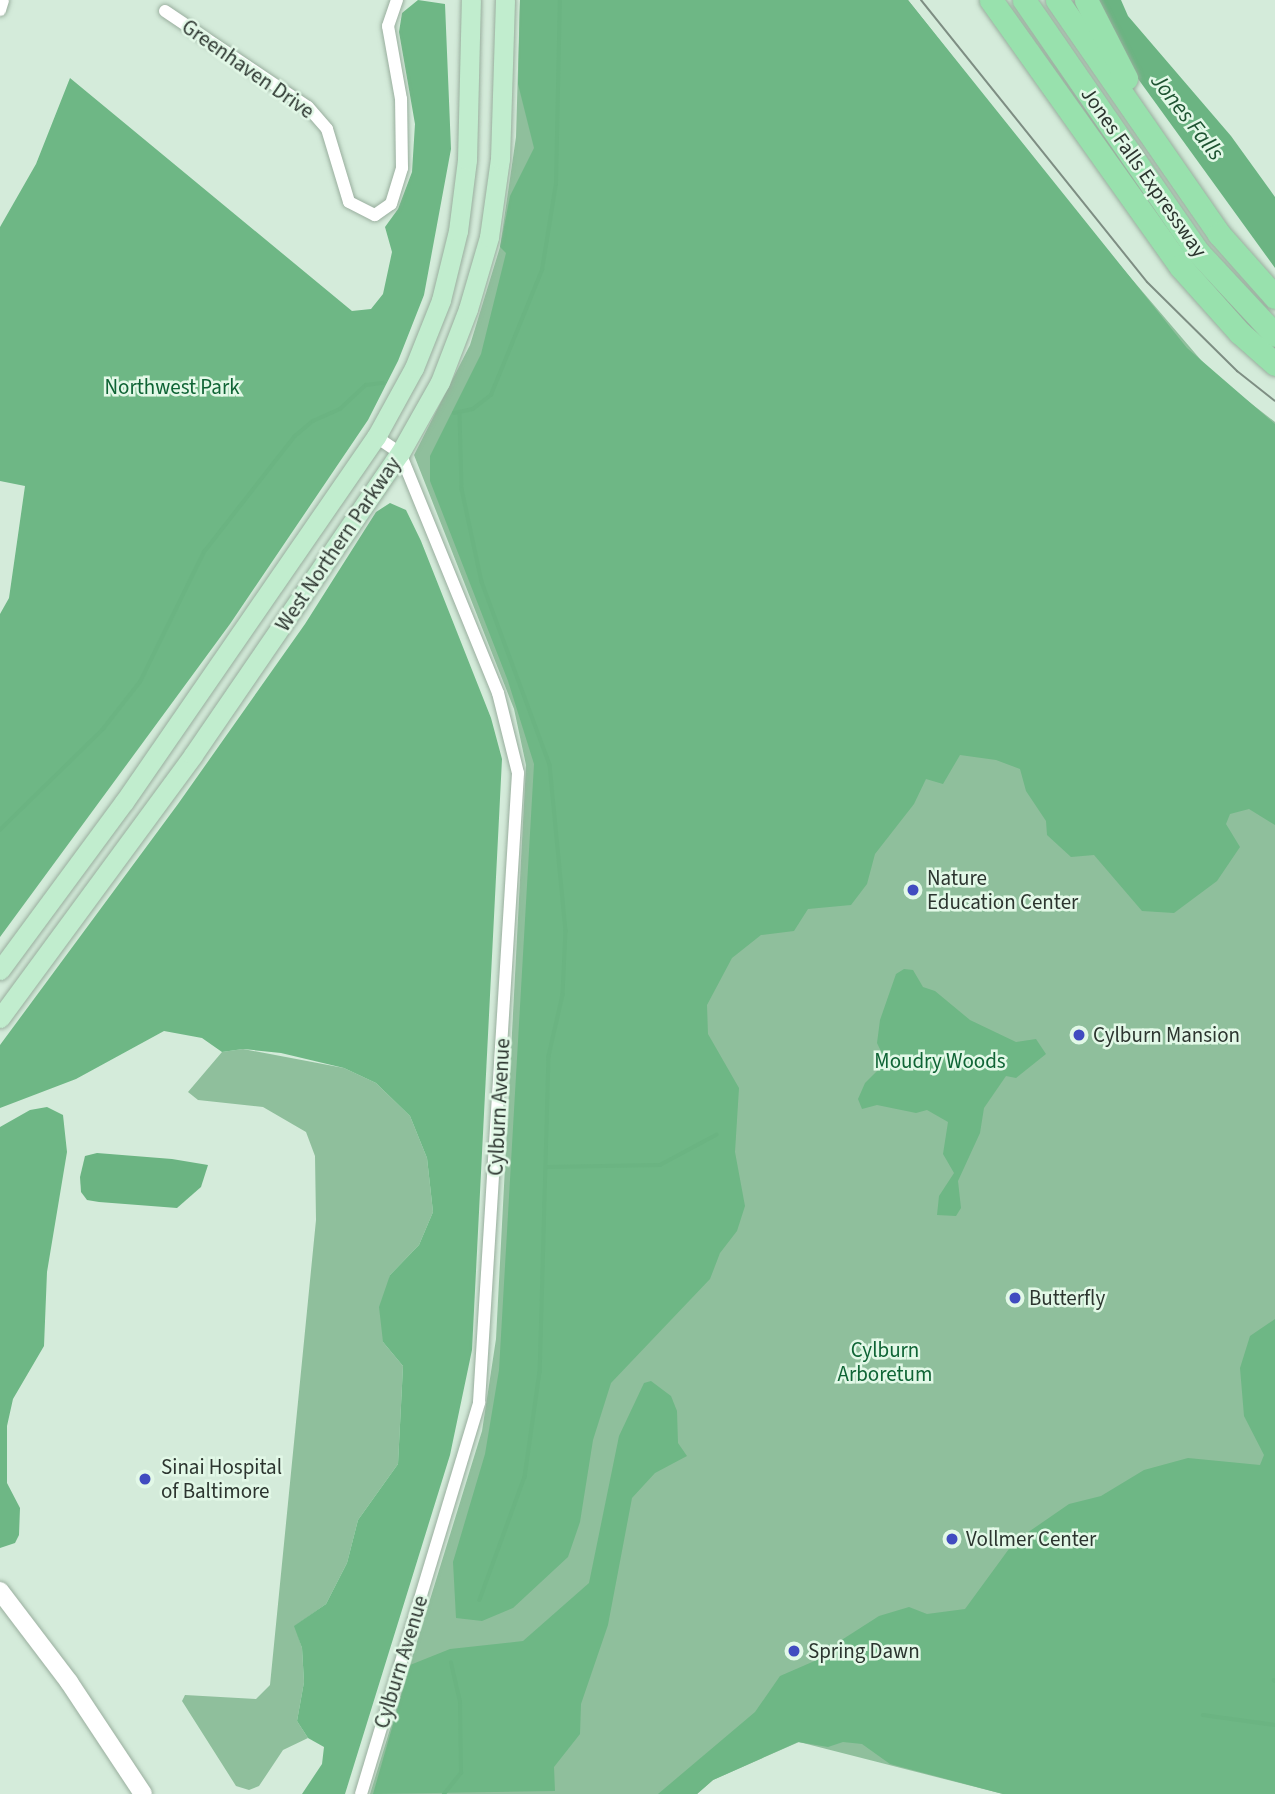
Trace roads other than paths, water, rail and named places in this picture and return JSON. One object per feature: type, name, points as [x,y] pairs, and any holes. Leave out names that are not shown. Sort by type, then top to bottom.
[{"type":"highway","points":[[991,0],[1180,266],[1240,333],[1275,364]]},
{"type":"highway","name":"Jones Falls Expressway","points":[[1024,0],[1199,252],[1275,335]]},
{"type":"highway","name":"Jones Falls Expressway","points":[[1057,0],[1196,203],[1275,297]]},
{"type":"highway","points":[[1086,0],[1099,31],[1196,203]]},
{"type":"main road","name":"West Northern Parkway","points":[[0,970],[132,792],[376,436],[414,368],[453,253],[467,160],[471,0]]},
{"type":"main road","name":"West Northern Parkway","points":[[0,1018],[193,755],[400,453],[456,343],[489,237],[500,159],[505,0]]},
{"type":"main road","points":[[0,1591],[69,1682],[143,1794]]},
{"type":"street","points":[[0,10],[4,0]]},
{"type":"street","name":"Greenhaven Drive","points":[[165,11],[308,107],[327,129],[349,202],[375,215],[391,204],[402,168],[401,99],[388,26],[397,0]]},
{"type":"street","points":[[376,436],[400,453]]},
{"type":"street","name":"Cylburn Avenue","points":[[361,1794],[479,1402],[517,773],[498,693],[400,453]]},
{"type":"water","name":"Jones Falls","points":[[1081,0],[1121,0],[1128,16],[1231,136],[1275,197],[1275,268]]},
{"type":"water","points":[[97,1153],[208,1165],[201,1187],[177,1208],[99,1202],[87,1200],[81,1192],[80,1177],[85,1156]]},
{"type":"waterway","points":[[454,413],[473,409],[491,395],[542,270],[556,184],[560,0]]},
{"type":"waterway","points":[[0,830],[103,729],[140,682],[204,552],[295,436],[313,421],[340,409],[366,385],[383,383]]},
{"type":"waterway","points":[[460,414],[462,489],[482,582],[550,765],[566,931],[563,995],[549,1056],[540,1372],[525,1477],[480,1600]]},
{"type":"waterway","points":[[548,1167],[660,1165],[716,1135]]},
{"type":"waterway","points":[[444,1794],[461,1773],[460,1702],[451,1663]]},
{"type":"waterway","points":[[1203,1715],[1275,1725]]},
{"type":"tram line","points":[[921,0],[1147,282],[1237,371],[1275,401]]},
{"type":"place","name":"Nature Education Center","points":[[913,890]]},
{"type":"place","name":"Cylburn Mansion","points":[[1079,1035]]},
{"type":"place","name":"Butterfly","points":[[1015,1298]]},
{"type":"place","name":"Sinai Hospital of Baltimore","points":[[145,1479]]},
{"type":"place","name":"Vollmer Center","points":[[952,1539]]},
{"type":"place","name":"Spring Dawn","points":[[794,1651]]},
{"type":"park label","name":"Northwest Park","points":[[172,387]]},
{"type":"park label","name":"Moudry Woods","points":[[940,1061]]},
{"type":"park label","name":"Cylburn Arboretum","points":[[885,1362]]}]
